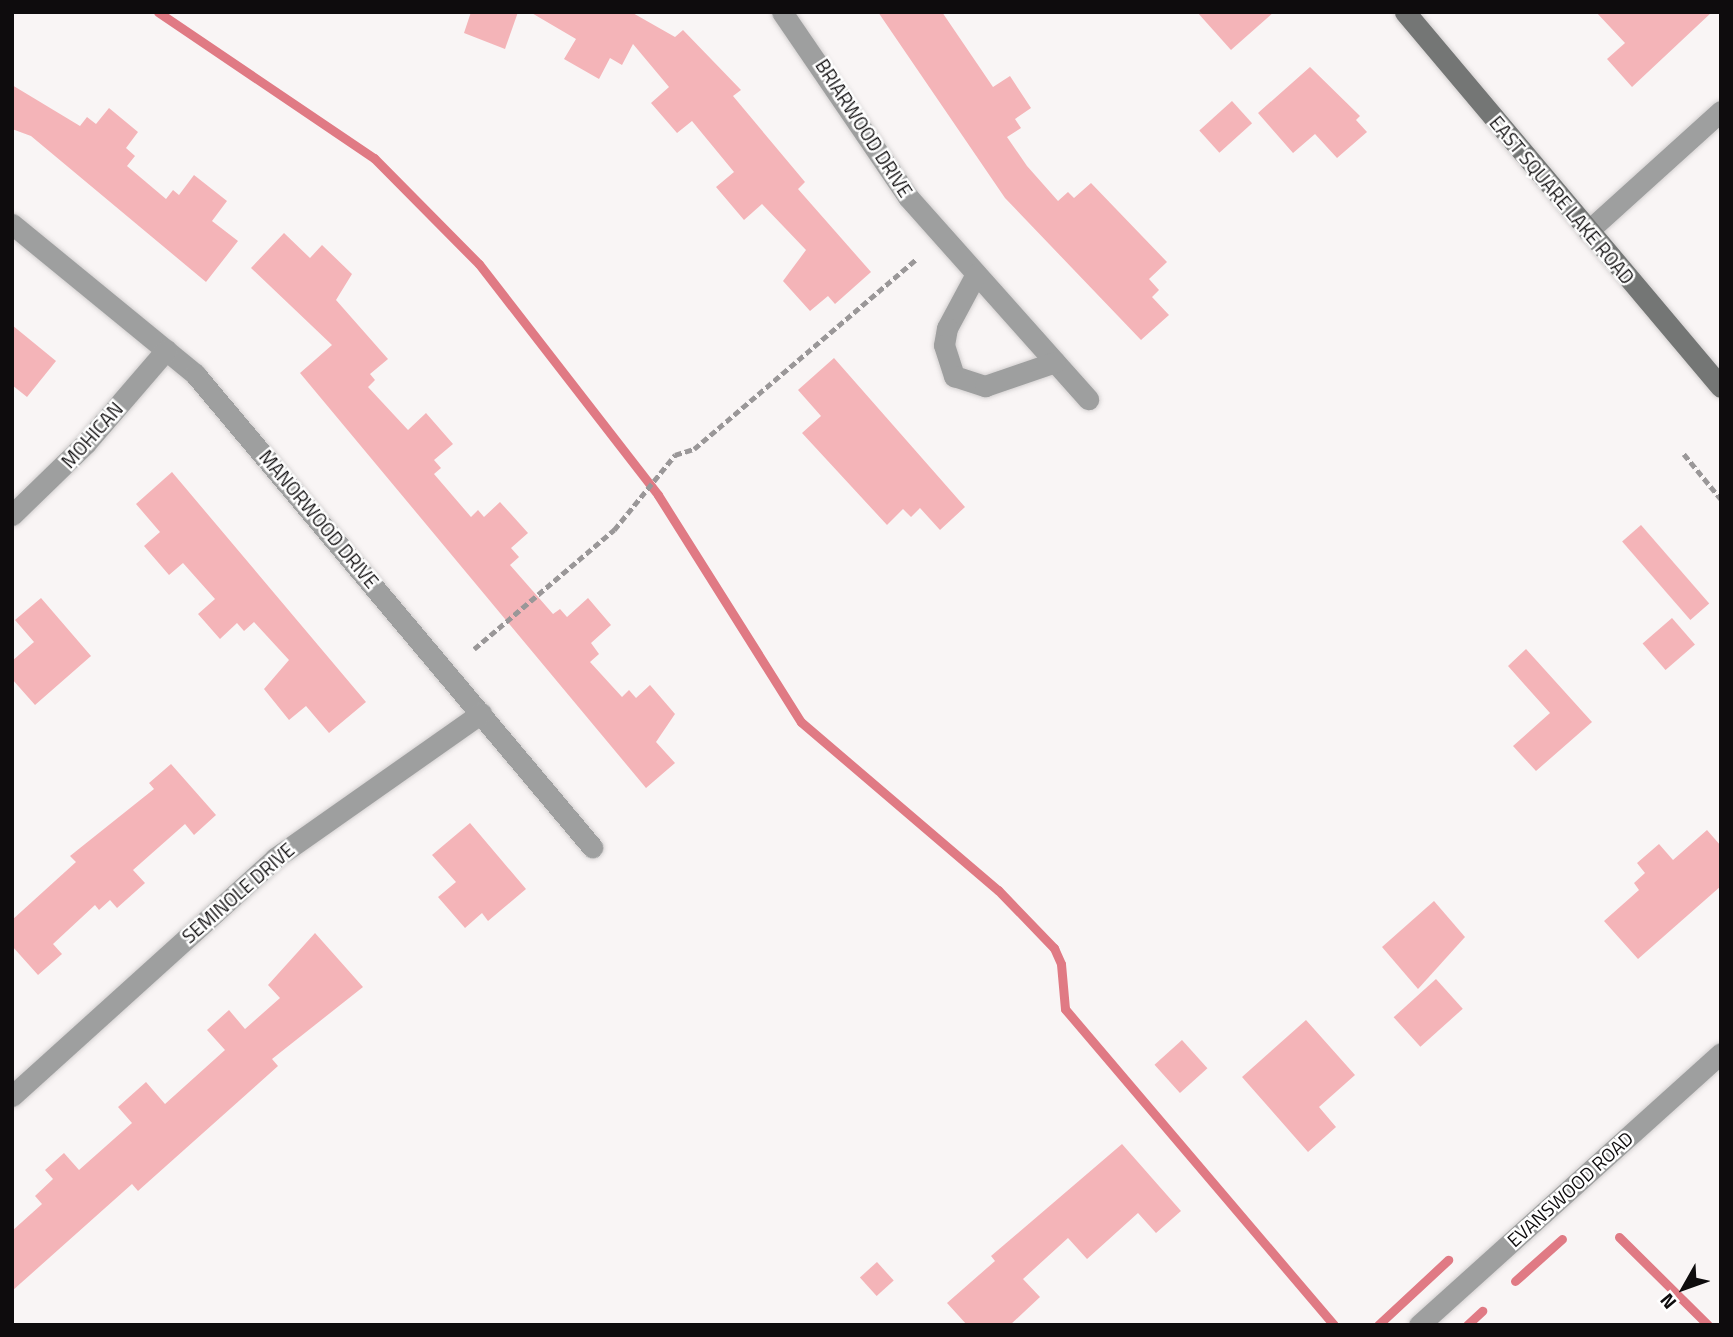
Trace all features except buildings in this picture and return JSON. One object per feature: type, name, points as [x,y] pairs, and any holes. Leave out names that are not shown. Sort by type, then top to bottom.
[{"type":"main road","name":"EAST SQUARE LAKE ROAD","points":[[1405,12],[1721,387]]},
{"type":"street","name":"BRIARWOOD DRIVE","points":[[782,12],[908,197],[1088,399]]},
{"type":"street","points":[[1588,231],[1721,111]]},
{"type":"street","name":"MANORWOOD DRIVE","points":[[12,225],[166,350],[224,406],[592,847]]},
{"type":"street","points":[[976,274],[947,328],[944,345],[954,376],[985,386],[1055,362]]},
{"type":"street","name":"MOHICAN","points":[[12,515],[68,463],[166,350]]},
{"type":"street","name":"SEMINOLE DRIVE","points":[[12,1096],[275,858],[481,713]]},
{"type":"street","name":"EVANSWOOD ROAD","points":[[1419,1325],[1721,1054]]},
{"type":"path","points":[[474,649],[614,530],[675,456],[727,421],[915,260]]},
{"type":"path","points":[[1684,454],[1721,499]]},
{"type":"waterway","points":[[158,12],[374,158],[479,264],[658,495],[801,722],[998,890],[1054,948],[1061,964],[1065,1009],[1334,1325]]},
{"type":"waterway","points":[[1619,1237],[1708,1325]]},
{"type":"waterway","points":[[1515,1281],[1562,1239]]},
{"type":"waterway","points":[[1378,1325],[1448,1260]]},
{"type":"waterway","points":[[1467,1325],[1482,1311]]}]
